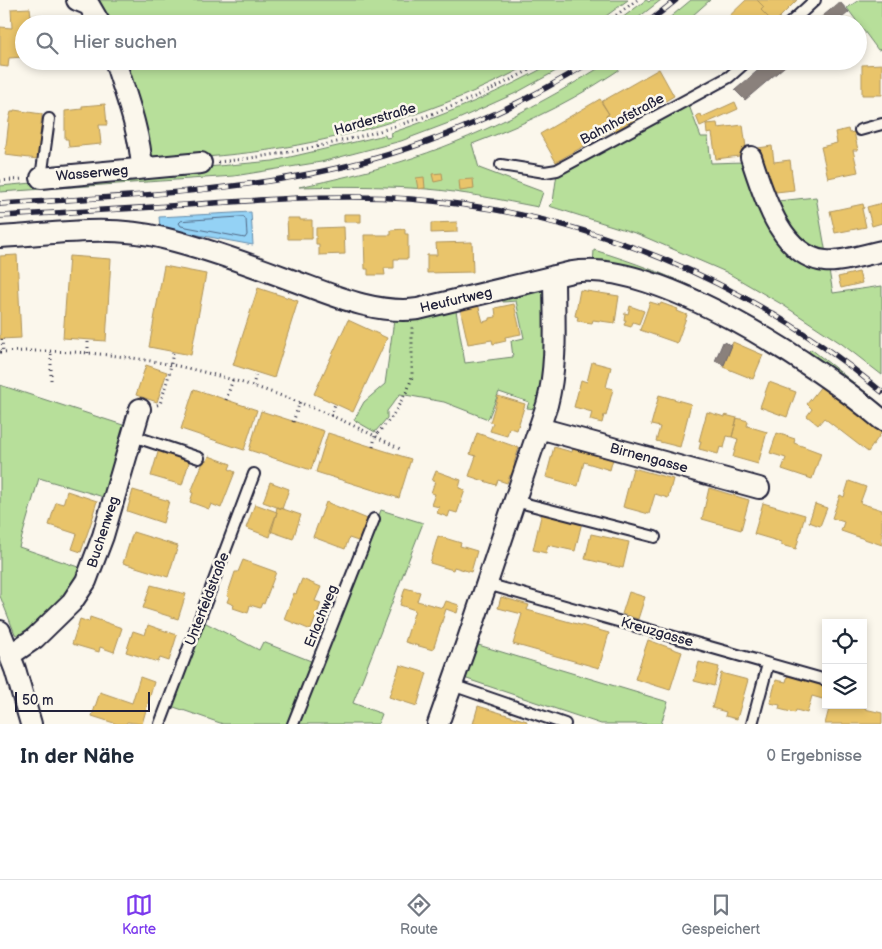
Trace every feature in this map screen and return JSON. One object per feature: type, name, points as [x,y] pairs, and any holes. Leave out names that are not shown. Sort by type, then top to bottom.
[{"type":"street","points":[[77,0],[89,5],[95,15]]},
{"type":"street","name":"Wasserweg","points":[[117,70],[128,104],[142,168]]},
{"type":"street","points":[[751,157],[767,204],[780,227],[795,247],[810,258],[826,262],[882,251]]},
{"type":"street","name":"Wasserweg","points":[[41,178],[201,163]]},
{"type":"street","name":"Heufurtweg","points":[[0,237],[113,230],[133,231],[226,256],[377,308],[411,310],[584,270],[611,272],[644,281],[683,296],[724,316],[812,367],[848,392],[882,420]]},
{"type":"street","points":[[438,724],[547,405],[552,381],[554,276]]},
{"type":"street","name":"Buchenweg","points":[[10,655],[35,638],[72,602],[86,580],[100,545],[140,409]]},
{"type":"street","name":"Birnengasse","points":[[539,428],[759,488]]},
{"type":"street","points":[[0,631],[10,655],[31,724]]},
{"type":"lane","points":[[799,15],[815,0]]},
{"type":"lane","name":"Bahnhofstraße","points":[[501,165],[545,172],[557,170],[729,77],[737,70]]},
{"type":"lane","name":"Wasserweg","points":[[41,178],[49,119]]},
{"type":"lane","points":[[860,130],[882,124]]},
{"type":"lane","points":[[133,436],[199,458]]},
{"type":"lane","name":"Unterfeldstraße","points":[[160,724],[254,474]]},
{"type":"lane","points":[[515,501],[655,537]]},
{"type":"lane","name":"Erlachweg","points":[[293,724],[374,519]]},
{"type":"lane","name":"Kreuzgasse","points":[[487,584],[822,679]]},
{"type":"lane","points":[[752,724],[768,664]]},
{"type":"lane","points":[[452,685],[565,724]]},
{"type":"path","points":[[616,15],[637,0]]},
{"type":"path","name":"Harderstraße","points":[[201,163],[291,152],[406,123],[478,95],[527,70]]},
{"type":"path","points":[[0,181],[41,178]]},
{"type":"path","points":[[372,447],[375,436],[392,417],[408,389],[412,377],[411,310]]},
{"type":"path","points":[[2,339],[1,352],[51,351],[135,358],[171,364],[233,379],[300,402],[400,449]]},
{"type":"path","points":[[88,340],[88,353]]},
{"type":"path","points":[[51,351],[51,380]]},
{"type":"path","points":[[140,409],[160,404],[173,352]]},
{"type":"path","points":[[253,386],[256,373]]},
{"type":"path","points":[[226,400],[233,379]]},
{"type":"path","points":[[293,422],[300,402]]},
{"type":"path","points":[[331,416],[335,404]]},
{"type":"green space","points":[[87,0],[628,0],[607,15],[99,15]]},
{"type":"green space","points":[[646,0],[649,2],[651,0],[661,0],[642,15],[626,15]]},
{"type":"green space","points":[[691,0],[710,0],[693,15],[673,15]]},
{"type":"green space","points":[[859,0],[882,0],[882,49],[878,50],[867,35],[867,15],[852,15],[847,8]]},
{"type":"green space","points":[[122,70],[518,70],[475,91],[412,115],[314,142],[236,154],[160,161],[150,159]]},
{"type":"green space","points":[[539,70],[558,70],[516,93],[454,121],[401,141],[321,162],[234,176],[0,192],[0,186],[273,161],[385,135],[386,138],[392,137],[391,133],[475,101]]},
{"type":"green space","points":[[595,70],[619,70],[555,108],[472,144],[479,168],[543,192],[538,207],[469,194],[427,189],[363,186],[299,187],[388,166],[428,153],[508,119]]},
{"type":"green space","points":[[688,103],[701,137],[708,137],[711,163],[745,162],[759,203],[816,197],[833,293],[882,286],[882,375],[842,344],[783,305],[726,272],[638,234],[549,206],[553,202],[557,173]]},
{"type":"green space","points":[[594,250],[624,259],[679,281],[731,306],[808,352],[811,349],[882,405],[882,413],[834,374],[593,265]]},
{"type":"green space","points":[[547,282],[549,368],[536,409],[527,408],[529,402],[499,392],[488,419],[444,402],[400,394],[387,411],[387,418],[375,432],[354,420],[364,402],[385,384],[394,320],[455,305],[465,363],[513,357],[511,341],[524,338],[516,301],[503,302],[501,293]]},
{"type":"green space","points":[[0,385],[129,427],[107,498],[39,478],[19,547],[84,569],[59,609],[21,637],[15,634],[0,596]]},
{"type":"green space","points":[[381,510],[423,523],[353,703],[382,714],[378,724],[298,724]]},
{"type":"green space","points":[[202,621],[259,650],[263,642],[311,661],[288,724],[223,724],[171,706]]},
{"type":"green space","points":[[475,644],[668,702],[661,724],[601,724],[461,677]]},
{"type":"water","points":[[251,212],[253,245],[160,228],[159,217]]},
{"type":"building: Wohnen","points":[[746,0],[757,0],[764,7],[761,10],[766,15],[730,15]]},
{"type":"building: Wohnen","points":[[757,0],[797,0],[782,15],[766,15],[761,10],[764,7]]},
{"type":"building: Wohnen","points":[[30,8],[31,15],[15,15],[15,58],[9,58],[8,67],[0,66],[0,27],[12,28],[11,9]]},
{"type":"building: Wohnen","points":[[882,64],[882,95],[862,95],[862,70],[867,70],[867,65]]},
{"type":"building: Wohnen","points":[[657,70],[660,70],[674,96],[615,131],[606,116],[609,114],[601,102]]},
{"type":"building: Wohnen","points":[[600,99],[609,114],[606,116],[614,129],[556,162],[540,134]]},
{"type":"building: Wohnen","points":[[735,102],[738,109],[700,126],[696,116],[701,114],[702,117]]},
{"type":"building: Wohnen","points":[[105,104],[107,125],[99,125],[101,144],[69,147],[68,139],[65,139],[65,111],[82,109],[82,106]]},
{"type":"building: Wohnen","points":[[14,110],[42,114],[38,159],[5,155],[9,120],[11,112]]},
{"type":"building: Wohnen","points":[[717,123],[718,128],[743,125],[747,155],[716,159],[712,133],[707,134],[706,124]]},
{"type":"building: Wohnen","points":[[848,129],[849,133],[854,132],[858,150],[853,150],[858,172],[828,178],[821,147],[837,143],[835,132]]},
{"type":"building: Wohnen","points":[[772,146],[774,162],[790,160],[794,190],[767,193],[758,148]]},
{"type":"building: Wohnen","points":[[442,173],[443,180],[434,182],[432,174]]},
{"type":"building: Wohnen","points":[[424,177],[425,188],[418,189],[416,178]]},
{"type":"building: Wohnen","points":[[473,179],[474,189],[460,191],[459,180]]},
{"type":"building: Wohnen","points":[[882,203],[882,223],[872,226],[867,207]]},
{"type":"building: Wohnen","points":[[863,204],[864,208],[862,209],[866,227],[835,233],[830,211]]},
{"type":"building: Wohnen","points":[[344,214],[361,214],[361,222],[344,222]]},
{"type":"building: Wohnen","points":[[287,218],[312,220],[312,239],[288,239]]},
{"type":"building: Wohnen","points":[[457,222],[457,232],[431,233],[431,223]]},
{"type":"building: Wohnen","points":[[344,227],[345,254],[319,255],[319,244],[316,244],[316,228]]},
{"type":"building: Wohnen","points":[[405,229],[405,234],[408,234],[408,259],[394,259],[394,268],[384,268],[385,275],[368,275],[368,269],[365,269],[364,235],[391,235],[391,230]]},
{"type":"building: Wohnen","points":[[472,242],[473,272],[427,273],[427,255],[437,255],[436,243]]},
{"type":"building: Wohnen","points":[[17,255],[21,338],[0,339],[0,256]]},
{"type":"building: Wohnen","points":[[69,256],[111,259],[106,341],[63,338]]},
{"type":"building: Wohnen","points":[[164,266],[206,274],[191,355],[149,347]]},
{"type":"building: Wohnen","points":[[859,272],[862,283],[841,288],[838,277]]},
{"type":"building: Wohnen","points":[[258,288],[298,301],[274,378],[233,365]]},
{"type":"building: Wohnen","points":[[580,290],[619,296],[615,323],[593,320],[592,323],[577,321],[578,317],[575,316]]},
{"type":"building: Wohnen","points":[[650,302],[660,305],[661,303],[678,309],[677,311],[687,315],[677,343],[640,330]]},
{"type":"building: Wohnen","points":[[478,304],[483,322],[496,317],[495,308],[514,304],[521,334],[505,337],[506,341],[493,344],[492,340],[468,344],[460,308]]},
{"type":"building: Wohnen","points":[[630,306],[644,311],[639,324],[633,322],[631,327],[624,325],[626,320],[624,320],[625,313],[628,314]]},
{"type":"building: Wohnen","points":[[348,320],[387,338],[353,412],[314,394]]},
{"type":"building: Wohnen","points":[[733,342],[763,355],[753,379],[723,367]]},
{"type":"building: Wohnen","points":[[592,362],[611,367],[606,387],[613,389],[606,416],[604,415],[602,423],[590,420],[592,412],[574,407],[581,380],[587,382]]},
{"type":"building: Wohnen","points":[[146,365],[167,372],[157,402],[136,395]]},
{"type":"building: Wohnen","points":[[769,382],[796,392],[787,417],[760,407]]},
{"type":"building: Wohnen","points":[[822,385],[882,432],[868,452],[824,418],[818,425],[807,416],[812,409],[807,404]]},
{"type":"building: Wohnen","points":[[194,389],[257,410],[244,450],[181,429]]},
{"type":"building: Wohnen","points":[[659,395],[691,404],[680,447],[656,441],[660,427],[651,425]]},
{"type":"building: Wohnen","points":[[498,396],[525,404],[517,430],[509,428],[507,436],[490,431],[493,423],[490,422]]},
{"type":"building: Wohnen","points":[[261,411],[324,431],[311,470],[249,450]]},
{"type":"building: Wohnen","points":[[707,412],[737,418],[732,437],[727,436],[724,448],[720,447],[718,454],[699,449],[701,441],[699,441]]},
{"type":"building: Wohnen","points":[[737,418],[748,421],[747,426],[767,432],[758,464],[733,457],[738,439],[732,437]]},
{"type":"building: Wohnen","points":[[328,433],[411,459],[399,498],[316,472]]},
{"type":"building: Wohnen","points":[[477,433],[519,448],[512,476],[510,475],[507,483],[498,480],[496,485],[469,476],[476,456],[470,454]]},
{"type":"building: Wohnen","points":[[777,433],[795,439],[794,443],[821,453],[812,479],[782,469],[786,458],[770,453]]},
{"type":"building: Wohnen","points":[[574,444],[614,455],[610,470],[584,462],[578,486],[546,477],[554,447],[572,452]]},
{"type":"building: Wohnen","points":[[159,449],[190,459],[182,485],[151,476]]},
{"type":"building: Wohnen","points":[[209,456],[231,464],[229,469],[235,472],[221,508],[211,504],[209,509],[190,502],[193,493],[191,492],[204,460],[207,461]]},
{"type":"building: Wohnen","points":[[633,468],[673,479],[668,498],[655,494],[649,514],[623,507]]},
{"type":"building: Wohnen","points":[[436,471],[461,480],[459,488],[465,490],[457,513],[450,511],[448,517],[437,513],[439,507],[431,505],[435,494],[431,493],[435,481],[432,481]]},
{"type":"building: Wohnen","points":[[849,481],[866,487],[860,503],[882,510],[882,545],[841,531],[844,522],[832,518],[840,495],[844,497]]},
{"type":"building: Wohnen","points":[[270,482],[289,489],[282,509],[263,502]]},
{"type":"building: Wohnen","points":[[709,488],[749,500],[741,530],[702,519]]},
{"type":"building: Wohnen","points":[[133,490],[169,501],[163,523],[127,511]]},
{"type":"building: Wohnen","points":[[67,491],[97,501],[81,552],[72,549],[77,534],[49,525],[56,502],[63,504]]},
{"type":"building: Wohnen","points":[[326,502],[370,520],[361,542],[349,538],[345,549],[313,537]]},
{"type":"building: Wohnen","points":[[763,503],[805,515],[796,549],[781,545],[781,542],[754,534]]},
{"type":"building: Wohnen","points":[[255,504],[277,512],[270,537],[246,528]]},
{"type":"building: Wohnen","points":[[815,504],[827,508],[820,526],[809,522]]},
{"type":"building: Wohnen","points":[[277,507],[301,515],[293,539],[270,531]]},
{"type":"building: Wohnen","points":[[542,512],[582,522],[575,551],[548,545],[546,553],[533,550]]},
{"type":"building: Wohnen","points":[[133,532],[178,546],[168,577],[123,563]]},
{"type":"building: Wohnen","points":[[591,534],[629,542],[623,568],[585,559]]},
{"type":"building: Wohnen","points":[[438,536],[461,543],[460,546],[477,551],[471,572],[454,567],[453,570],[430,563]]},
{"type":"building: Wohnen","points":[[243,560],[276,572],[264,604],[262,603],[260,608],[250,605],[248,613],[233,608],[234,605],[227,602],[229,597],[227,596],[235,572],[238,572]]},
{"type":"building: Wohnen","points":[[302,579],[321,587],[315,601],[321,603],[311,630],[284,619],[294,593],[296,594]]},
{"type":"building: Wohnen","points":[[151,585],[186,594],[178,619],[143,608]]},
{"type":"building: Wohnen","points":[[405,588],[420,592],[417,601],[443,608],[446,601],[459,605],[457,613],[446,609],[433,650],[405,642],[415,610],[400,605]]},
{"type":"building: Wohnen","points":[[629,592],[645,597],[638,619],[622,614]]},
{"type":"building: Wohnen","points":[[501,597],[529,605],[527,610],[609,633],[599,668],[513,644],[522,614],[498,608]]},
{"type":"building: Wohnen","points":[[90,617],[122,628],[114,652],[100,647],[99,652],[72,644],[80,619],[89,622]]},
{"type":"building: Wohnen","points":[[148,625],[177,635],[169,661],[160,658],[158,662],[126,652],[133,631],[145,635]]},
{"type":"building: Wohnen","points":[[648,640],[682,652],[670,690],[635,679]]},
{"type":"building: Wohnen","points":[[699,662],[719,667],[714,686],[694,681]]},
{"type":"building: Wohnen","points":[[400,665],[427,673],[417,706],[389,697]]},
{"type":"building: Wohnen","points":[[721,673],[748,680],[737,719],[725,716],[726,712],[712,708]]},
{"type":"building: Wohnen","points":[[788,675],[822,684],[822,699],[812,696],[807,713],[796,710],[795,713],[779,709],[780,705],[770,703],[776,680],[786,682]]},
{"type":"building: Wohnen","points":[[140,677],[154,682],[142,724],[127,722],[126,724],[117,724],[92,716],[100,692],[132,703]]},
{"type":"building: Wohnen","points":[[478,706],[527,721],[526,724],[473,724]]},
{"type":"building: Wohnen","points":[[829,709],[865,709],[882,713],[882,724],[825,724]]},
{"type":"building: Industrie","points":[[840,2],[849,12],[846,15],[824,15]]},
{"type":"building: Industrie","points":[[758,70],[780,70],[745,100],[735,90]]},
{"type":"building: Industrie","points":[[723,342],[732,345],[724,365],[715,361]]},
{"type":"railway","points":[[657,15],[676,0]]},
{"type":"railway","points":[[0,204],[172,193],[257,183],[342,167],[408,148],[472,124],[533,95],[577,70]]},
{"type":"railway","points":[[0,216],[337,197],[410,199],[475,206],[539,219],[601,236],[662,258],[720,285],[777,316],[831,352],[882,392]]}]
